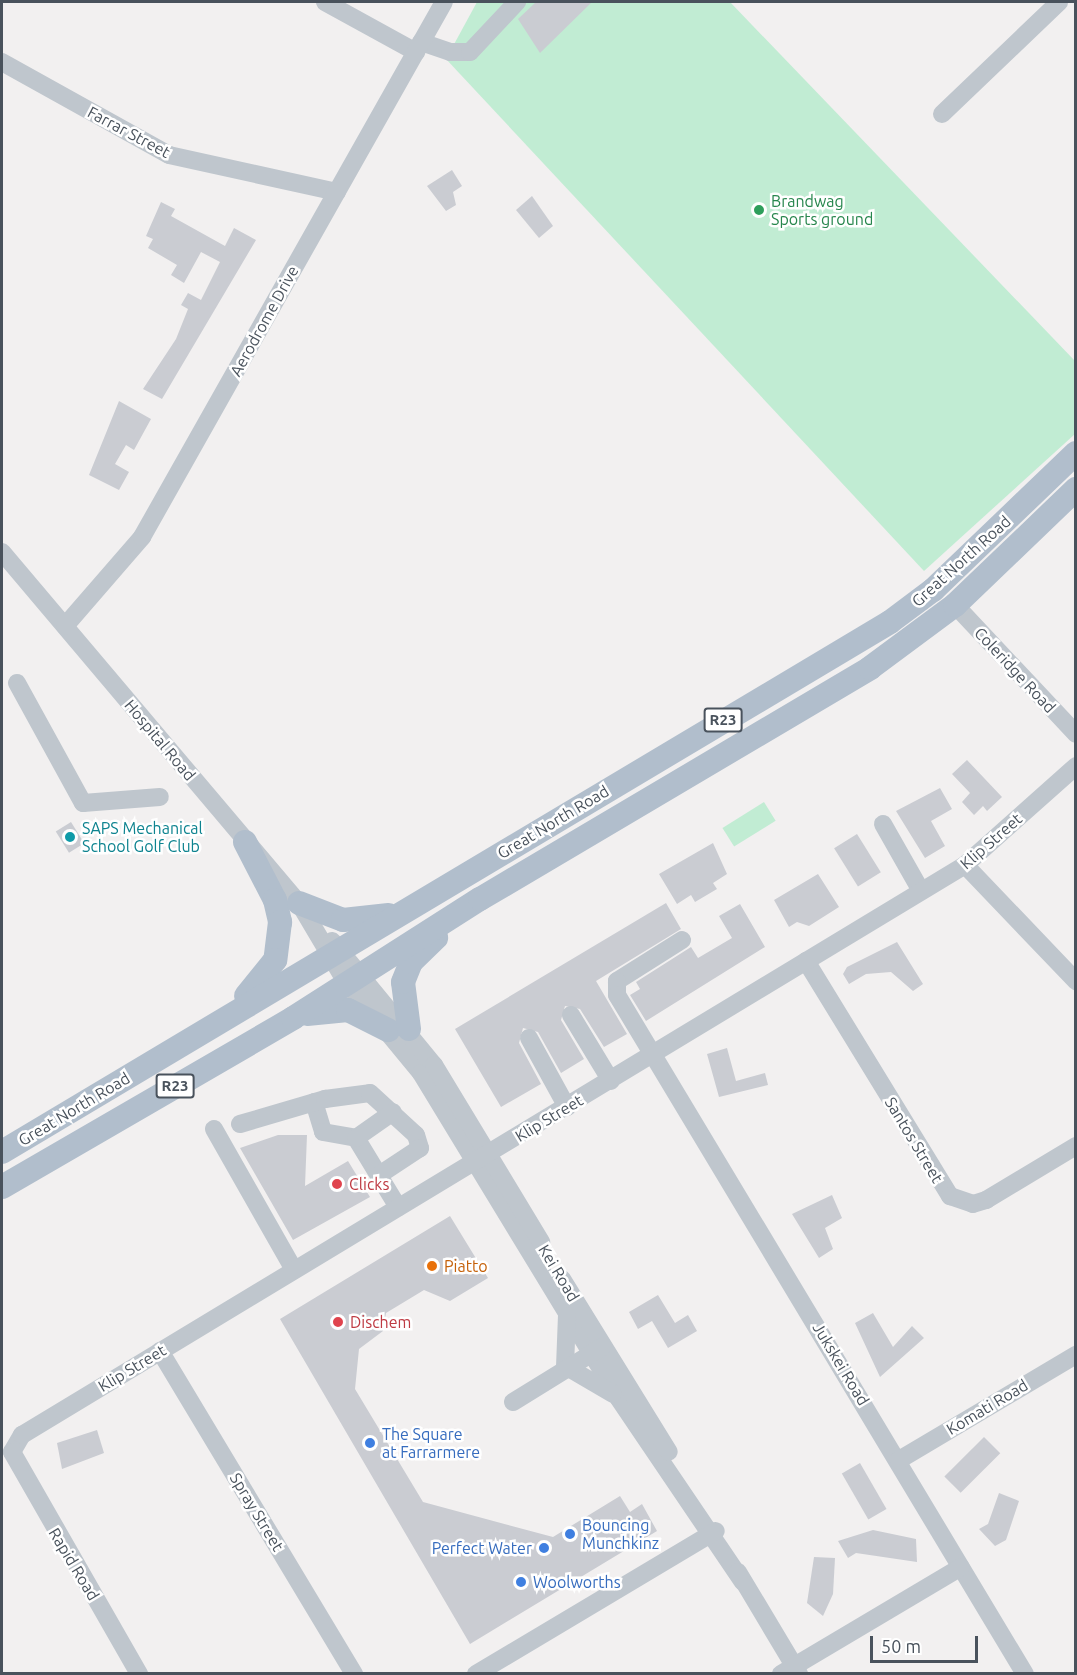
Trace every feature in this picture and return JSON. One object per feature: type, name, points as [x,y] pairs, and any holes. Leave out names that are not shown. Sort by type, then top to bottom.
[{"type":"main road","name":"Great North Road","points":[[2,1152],[890,622],[933,590],[1076,453]]},
{"type":"main road","name":"Great North Road","points":[[2,1187],[292,1018],[480,898],[870,668],[955,605],[1076,489]]},
{"type":"main road","points":[[223,1019],[266,978],[279,942],[275,900],[245,842]]},
{"type":"main road","points":[[292,1018],[336,1008],[363,1014],[398,1030],[402,997],[411,962],[480,898]]},
{"type":"main road","points":[[298,903],[343,920],[401,913]]},
{"type":"street","points":[[325,2],[419,47],[466,54],[517,2]]},
{"type":"street","name":"Aerodrome Drive","points":[[65,626],[142,537],[444,2]]},
{"type":"street","points":[[489,32],[498,2]]},
{"type":"street","points":[[942,114],[1059,2]]},
{"type":"street","name":"Farrar Street","points":[[2,62],[169,155],[337,192]]},
{"type":"street","name":"Hospital Road","points":[[5,563],[65,626],[298,903],[353,978]]},
{"type":"street","name":"Coleridge Road","points":[[955,605],[1076,734]]},
{"type":"street","points":[[17,683],[83,803],[159,797]]},
{"type":"street","name":"Klip Street","points":[[7,1454],[22,1435],[482,1156],[655,1055],[965,865],[1076,766]]},
{"type":"street","points":[[883,824],[921,891]]},
{"type":"street","points":[[965,865],[1076,981]]},
{"type":"street","name":"Jukskei Road","points":[[682,940],[615,987],[1025,1674]]},
{"type":"street","name":"Santos Street","points":[[806,961],[950,1197],[973,1204],[986,1200],[1076,1146]]},
{"type":"street","name":"Kei Road","points":[[353,978],[398,1030],[482,1156],[598,1349],[743,1582],[791,1671]]},
{"type":"street","points":[[571,1015],[611,1081]]},
{"type":"street","points":[[529,1038],[567,1107]]},
{"type":"street","points":[[240,1124],[314,1102],[370,1093],[416,1135],[420,1148],[379,1176]]},
{"type":"street","points":[[314,1102],[323,1132],[356,1138],[393,1112]]},
{"type":"street","points":[[214,1129],[294,1270]]},
{"type":"street","points":[[356,1138],[398,1207]]},
{"type":"street","name":"Kei Road","points":[[482,1156],[566,1311],[598,1349],[619,1399],[712,1534]]},
{"type":"street","points":[[566,1311],[566,1367]]},
{"type":"street","points":[[513,1402],[598,1349]]},
{"type":"street","name":"Spray Street","points":[[160,1351],[354,1674]]},
{"type":"street","name":"Komati Road","points":[[899,1460],[1075,1357]]},
{"type":"street","points":[[566,1367],[619,1399]]},
{"type":"street","name":"Rapid Road","points":[[7,1454],[139,1674]]},
{"type":"street","points":[[476,1674],[712,1534]]},
{"type":"street","points":[[791,1671],[961,1567]]},
{"type":"green space","name":"Brandwag Sports ground","points":[[477,2],[730,2],[1075,361],[1075,434],[924,571],[446,59]]},
{"type":"green space","points":[[764,802],[776,821],[734,847],[722,828]]},
{"type":"building","points":[[536,2],[592,2],[540,53],[518,19]]},
{"type":"building","points":[[452,170],[462,186],[453,192],[456,205],[446,211],[427,186]]},
{"type":"building","points":[[532,196],[553,226],[539,238],[516,210]]},
{"type":"building","points":[[161,202],[175,209],[171,216],[225,246],[234,228],[256,240],[162,399],[143,389],[176,339],[188,309],[181,305],[188,293],[201,300],[220,262],[201,252],[184,283],[171,275],[177,265],[148,248],[153,239],[146,236]]},
{"type":"building","points":[[119,401],[151,419],[134,450],[126,445],[115,464],[129,472],[119,490],[89,475]]},
{"type":"building","points":[[967,760],[1002,797],[987,811],[983,806],[974,815],[962,802],[970,793],[952,774]]},
{"type":"building","points":[[940,788],[952,809],[931,821],[945,846],[925,858],[896,811]]},
{"type":"building","name":"SAPS Mechanical School Golf Club","points":[[71,822],[84,843],[69,853],[56,832]]},
{"type":"building","points":[[857,834],[881,872],[858,886],[834,848]]},
{"type":"building","points":[[713,843],[727,874],[713,883],[717,889],[695,902],[691,895],[677,904],[659,874]]},
{"type":"building","points":[[818,874],[839,907],[809,926],[797,922],[789,927],[774,900]]},
{"type":"building","points":[[666,903],[681,929],[596,981],[627,1034],[604,1047],[580,1009],[565,1006],[561,1020],[584,1059],[561,1073],[538,1032],[523,1028],[519,1043],[541,1084],[501,1107],[455,1029]]},
{"type":"building","points":[[740,904],[765,947],[646,1021],[630,995],[640,989],[636,982],[691,947],[698,958],[732,938],[719,916]]},
{"type":"building","points":[[897,942],[923,984],[913,991],[891,972],[866,974],[849,984],[843,974],[847,967]]},
{"type":"building","points":[[727,1048],[736,1081],[765,1073],[768,1085],[719,1097],[707,1054]]},
{"type":"building","points":[[278,1135],[307,1135],[305,1186],[348,1161],[370,1197],[293,1240],[240,1148]]},
{"type":"building","points":[[832,1195],[842,1218],[825,1228],[833,1249],[819,1258],[792,1214]]},
{"type":"building","name":"The Square at Farrarmere","points":[[450,1216],[488,1278],[450,1301],[424,1290],[386,1313],[383,1331],[359,1349],[355,1389],[423,1502],[553,1537],[620,1496],[630,1512],[642,1504],[657,1531],[470,1644],[280,1319]]},
{"type":"building","points":[[658,1295],[675,1323],[688,1315],[697,1331],[668,1348],[652,1321],[638,1329],[629,1312]]},
{"type":"building","points":[[873,1313],[893,1347],[912,1326],[924,1338],[880,1377],[855,1323]]},
{"type":"building","points":[[97,1430],[104,1453],[62,1469],[57,1443]]},
{"type":"building","points":[[984,1437],[1000,1453],[961,1493],[944,1477]]},
{"type":"building","points":[[860,1463],[887,1509],[868,1519],[842,1474]]},
{"type":"building","points":[[999,1493],[1019,1501],[1006,1540],[995,1546],[979,1529],[988,1524]]},
{"type":"building","points":[[873,1530],[916,1539],[917,1562],[856,1553],[848,1558],[838,1541]]},
{"type":"building","points":[[814,1557],[835,1558],[833,1594],[823,1616],[807,1603]]},
{"type":"place","name":"Brandwag Sports ground","points":[[759,210]]},
{"type":"place","name":"SAPS Mechanical School Golf Club","points":[[70,837]]},
{"type":"place","name":"Clicks","points":[[337,1184]]},
{"type":"place","name":"Piatto","points":[[432,1266]]},
{"type":"place","name":"Dischem","points":[[338,1322]]},
{"type":"place","name":"The Square at Farrarmere","points":[[370,1443]]},
{"type":"place","name":"Bouncing Munchkinz","points":[[570,1534]]},
{"type":"place","name":"Perfect Water","points":[[544,1548]]},
{"type":"place","name":"Woolworths","points":[[521,1582]]}]
